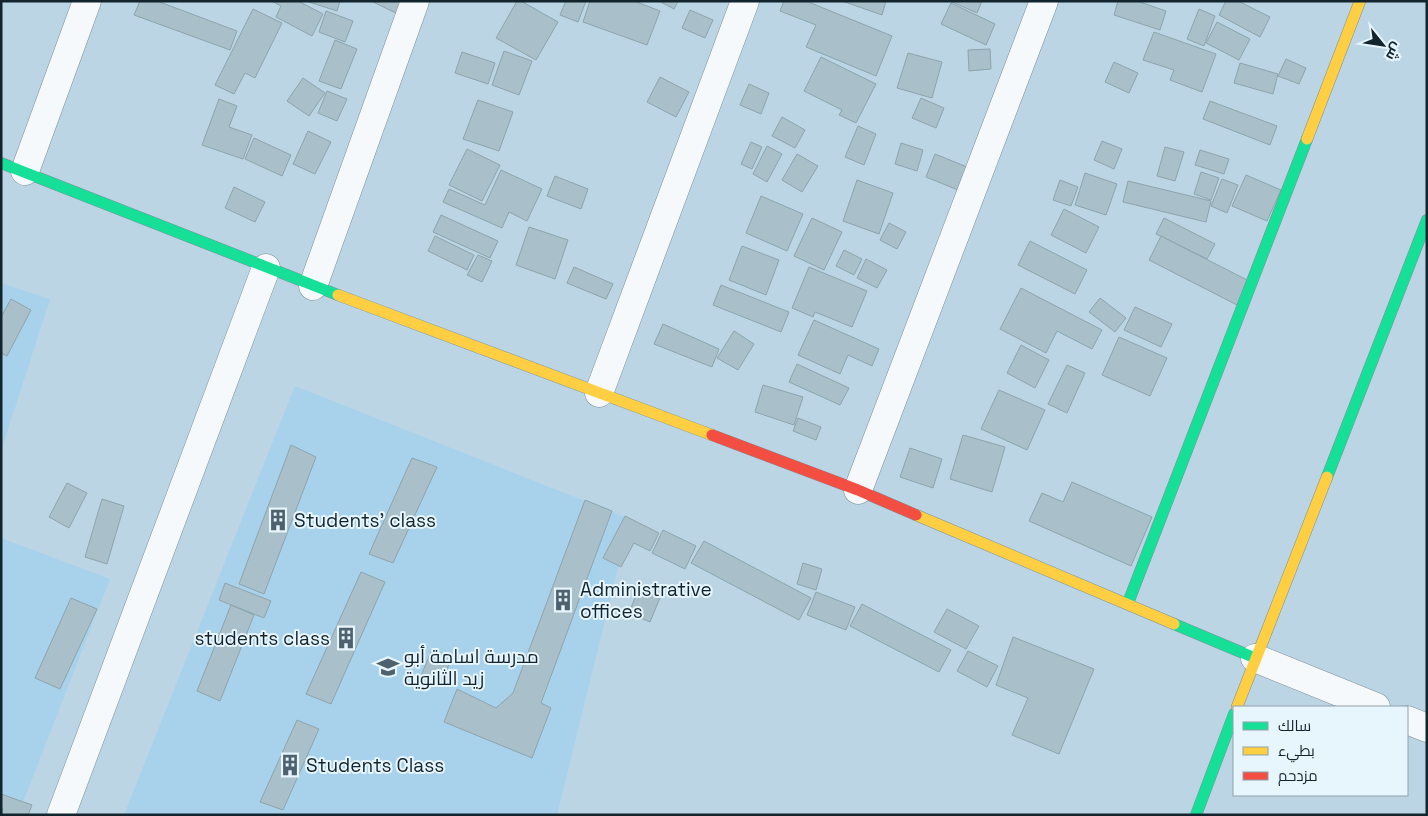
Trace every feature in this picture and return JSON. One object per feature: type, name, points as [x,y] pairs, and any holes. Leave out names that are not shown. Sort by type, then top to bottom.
[{"type":"street","points":[[88,1],[13,167],[313,286],[858,490],[1374,706]]},
{"type":"street","points":[[313,286],[415,1]]},
{"type":"street","points":[[598,393],[745,1]]},
{"type":"street","points":[[858,490],[1044,1]]},
{"type":"street","points":[[1128,603],[1359,2]]},
{"type":"street","points":[[1237,706],[1427,220]]},
{"type":"street","points":[[61,815],[266,268]]},
{"type":"street","points":[[1196,815],[1233,717]]},
{"type":"street","points":[[1408,720],[1427,728]]},
{"type":"shaded area","points":[[1,283],[50,299],[1,451]]},
{"type":"shaded area","name":"مدرسة اسامة أبو زيد الثانوية","points":[[295,386],[630,519],[557,815],[124,815]]},
{"type":"shaded area","points":[[1,538],[110,579],[18,815],[1,815]]},
{"type":"building","points":[[140,1],[157,1],[237,31],[230,50],[134,15]]},
{"type":"building","points":[[272,1],[298,1],[323,14],[312,36],[276,17],[281,6]]},
{"type":"building","points":[[306,1],[340,1],[337,11]]},
{"type":"building","points":[[371,1],[404,1],[398,14]]},
{"type":"building","points":[[517,1],[521,1],[558,22],[536,60],[496,38]]},
{"type":"building","points":[[566,1],[586,1],[578,22],[560,15]]},
{"type":"building","points":[[590,1],[634,1],[660,11],[647,45],[583,22]]},
{"type":"building","points":[[659,1],[678,1],[674,9]]},
{"type":"building","points":[[784,1],[806,1],[892,36],[876,76],[806,47],[816,25],[780,11]]},
{"type":"building","points":[[842,1],[886,1],[882,15]]},
{"type":"building","points":[[950,1],[982,1],[977,13]]},
{"type":"building","points":[[1118,1],[1137,1],[1166,11],[1160,30],[1114,15]]},
{"type":"building","points":[[1226,1],[1238,1],[1270,17],[1260,37],[1219,15]]},
{"type":"building","points":[[951,3],[995,24],[986,45],[941,24]]},
{"type":"building","points":[[253,9],[282,23],[255,78],[245,73],[234,94],[215,85]]},
{"type":"building","points":[[1199,9],[1215,16],[1204,46],[1187,39]]},
{"type":"building","points":[[690,10],[713,20],[705,38],[682,28]]},
{"type":"building","points":[[326,11],[353,21],[345,42],[319,32]]},
{"type":"building","points":[[1217,22],[1250,39],[1239,60],[1206,43]]},
{"type":"building","points":[[1154,32],[1216,54],[1202,92],[1170,80],[1174,70],[1143,60]]},
{"type":"building","points":[[335,40],[357,49],[341,89],[319,81]]},
{"type":"building","points":[[990,49],[991,69],[969,71],[968,50]]},
{"type":"building","points":[[504,51],[532,61],[519,95],[492,85]]},
{"type":"building","points":[[462,52],[495,63],[488,84],[455,73]]},
{"type":"building","points":[[908,53],[942,62],[932,98],[897,88]]},
{"type":"building","points":[[821,57],[876,84],[856,123],[839,115],[842,110],[804,91]]},
{"type":"building","points":[[1286,59],[1306,68],[1299,84],[1278,76]]},
{"type":"building","points":[[1114,62],[1138,73],[1129,93],[1105,82]]},
{"type":"building","points":[[1240,63],[1278,74],[1273,94],[1234,83]]},
{"type":"building","points":[[660,77],[689,92],[676,117],[647,102]]},
{"type":"building","points":[[303,78],[325,93],[309,116],[287,101]]},
{"type":"building","points":[[749,84],[769,93],[761,114],[740,105]]},
{"type":"building","points":[[327,91],[347,99],[337,121],[318,113]]},
{"type":"building","points":[[921,98],[944,108],[936,128],[912,118]]},
{"type":"building","points":[[219,99],[237,106],[229,127],[252,135],[243,159],[202,145]]},
{"type":"building","points":[[478,100],[513,112],[499,151],[463,139]]},
{"type":"building","points":[[1210,101],[1277,126],[1270,145],[1203,119]]},
{"type":"building","points":[[782,117],[805,130],[795,148],[772,136]]},
{"type":"building","points":[[858,126],[876,134],[864,165],[845,157]]},
{"type":"building","points":[[308,131],[331,142],[315,174],[293,164]]},
{"type":"building","points":[[254,138],[291,155],[282,176],[245,159]]},
{"type":"building","points":[[1102,141],[1122,149],[1114,169],[1094,160]]},
{"type":"building","points":[[751,142],[762,147],[752,169],[741,164]]},
{"type":"building","points":[[901,143],[923,150],[917,171],[895,164]]},
{"type":"building","points":[[767,146],[782,154],[767,182],[753,174]]},
{"type":"building","points":[[1165,147],[1184,152],[1175,181],[1157,176]]},
{"type":"building","points":[[467,149],[500,165],[482,201],[449,185]]},
{"type":"building","points":[[1200,150],[1229,159],[1224,174],[1195,165]]},
{"type":"building","points":[[797,154],[818,166],[802,192],[782,180]]},
{"type":"building","points":[[935,154],[972,169],[963,192],[926,177]]},
{"type":"building","points":[[501,170],[542,189],[527,221],[509,212],[502,228],[443,202],[449,189],[485,205]]},
{"type":"building","points":[[1201,172],[1219,178],[1211,200],[1194,194]]},
{"type":"building","points":[[1085,173],[1117,184],[1106,215],[1075,205]]},
{"type":"building","points":[[1246,175],[1281,190],[1267,221],[1232,206]]},
{"type":"building","points":[[555,176],[588,189],[581,209],[547,196]]},
{"type":"building","points":[[1222,179],[1238,185],[1227,213],[1211,206]]},
{"type":"building","points":[[857,180],[893,193],[879,234],[843,221]]},
{"type":"building","points":[[1060,180],[1078,187],[1071,206],[1053,200]]},
{"type":"building","points":[[1128,181],[1211,201],[1206,222],[1123,202]]},
{"type":"building","points":[[234,187],[265,202],[255,222],[225,208]]},
{"type":"building","points":[[761,196],[803,214],[787,251],[746,233]]},
{"type":"building","points":[[1064,209],[1099,227],[1086,253],[1051,235]]},
{"type":"building","points":[[441,215],[498,241],[490,258],[433,232]]},
{"type":"building","points":[[812,218],[842,232],[824,270],[794,256]]},
{"type":"building","points":[[1164,218],[1215,244],[1207,259],[1156,234]]},
{"type":"building","points":[[889,223],[906,232],[897,249],[880,240]]},
{"type":"building","points":[[529,227],[568,240],[555,279],[516,265]]},
{"type":"building","points":[[435,236],[474,255],[467,270],[428,251]]},
{"type":"building","points":[[1161,236],[1251,282],[1239,306],[1149,260]]},
{"type":"building","points":[[1030,241],[1087,270],[1075,294],[1018,265]]},
{"type":"building","points":[[742,246],[779,260],[766,295],[729,280]]},
{"type":"building","points":[[844,250],[862,259],[854,275],[836,266]]},
{"type":"building","points":[[478,255],[492,261],[482,282],[467,275]]},
{"type":"building","points":[[866,259],[887,270],[877,288],[857,278]]},
{"type":"building","points":[[574,267],[613,284],[606,299],[567,283]]},
{"type":"building","points":[[809,267],[867,291],[852,327],[815,312],[813,317],[792,308]]},
{"type":"building","points":[[721,285],[789,312],[781,332],[713,305]]},
{"type":"building","points":[[1021,288],[1102,330],[1092,349],[1057,331],[1046,353],[1000,329]]},
{"type":"building","points":[[1100,298],[1126,318],[1115,332],[1089,312]]},
{"type":"building","points":[[11,299],[31,310],[7,356],[1,353],[1,317]]},
{"type":"building","points":[[1135,307],[1172,324],[1161,347],[1124,330]]},
{"type":"building","points":[[814,320],[879,349],[872,366],[848,355],[840,374],[798,355]]},
{"type":"building","points":[[663,324],[719,349],[712,367],[654,344]]},
{"type":"building","points":[[734,331],[754,344],[738,370],[717,358]]},
{"type":"building","points":[[1119,337],[1167,358],[1150,396],[1102,375]]},
{"type":"building","points":[[1021,345],[1049,360],[1035,388],[1007,373]]},
{"type":"building","points":[[797,364],[849,388],[840,405],[789,382]]},
{"type":"building","points":[[1067,365],[1085,373],[1067,413],[1048,404]]},
{"type":"building","points":[[763,385],[803,397],[794,425],[755,412]]},
{"type":"building","points":[[999,390],[1045,410],[1027,450],[981,429]]},
{"type":"building","points":[[798,418],[821,427],[816,440],[793,431]]},
{"type":"building","points":[[963,435],[1005,447],[992,492],[950,479]]},
{"type":"building","name":"Students' class","points":[[291,445],[316,457],[264,594],[239,584]]},
{"type":"building","points":[[910,448],[942,459],[933,488],[900,477]]},
{"type":"building","name":"Students' class","points":[[412,458],[437,467],[393,563],[369,554]]},
{"type":"building","points":[[1072,482],[1152,517],[1131,566],[1029,521],[1042,493],[1063,502]]},
{"type":"building","points":[[67,483],[87,493],[69,528],[49,517]]},
{"type":"building","points":[[102,499],[124,506],[107,564],[85,557]]},
{"type":"building","name":"Administrative offices","points":[[585,500],[612,511],[541,703],[551,708],[532,758],[444,722],[457,689],[496,708],[513,693]]},
{"type":"building","points":[[625,516],[659,533],[650,551],[634,543],[621,567],[603,558]]},
{"type":"building","points":[[663,530],[696,546],[685,569],[652,553]]},
{"type":"building","points":[[704,541],[811,598],[799,620],[691,563]]},
{"type":"building","points":[[803,563],[822,569],[816,590],[797,584]]},
{"type":"building","name":"students class","points":[[361,572],[385,582],[331,704],[306,694]]},
{"type":"building","points":[[225,583],[271,601],[264,618],[219,600]]},
{"type":"building","points":[[638,590],[660,598],[650,622],[629,613]]},
{"type":"building","points":[[816,592],[855,607],[846,630],[807,615]]},
{"type":"building","points":[[71,598],[97,609],[60,689],[35,678]]},
{"type":"building","points":[[862,604],[951,650],[939,672],[850,626]]},
{"type":"building","points":[[231,605],[254,615],[220,701],[197,691]]},
{"type":"building","points":[[947,609],[979,626],[966,649],[934,632]]},
{"type":"building","points":[[1013,637],[1094,669],[1059,754],[1012,735],[1028,698],[996,685]]},
{"type":"building","points":[[432,649],[452,657],[441,684],[421,676]]},
{"type":"building","points":[[968,651],[998,666],[987,687],[957,671]]},
{"type":"building","name":"Students Class","points":[[297,720],[319,729],[283,810],[260,802]]},
{"type":"building","points":[[1,794],[32,805],[28,815],[1,815],[3,809],[1,808]]},
{"type":"traffic: fast","points":[[1128,603],[1307,139]]},
{"type":"traffic: fast","points":[[1,163],[338,295]]},
{"type":"traffic: fast","points":[[1327,477],[1427,220]]},
{"type":"traffic: fast","points":[[1174,624],[1255,658]]},
{"type":"traffic: fast","points":[[1196,815],[1233,717]]},
{"type":"traffic: slow","points":[[1307,139],[1360,1]]},
{"type":"traffic: slow","points":[[338,295],[712,435]]},
{"type":"traffic: slow","points":[[1237,706],[1327,477]]},
{"type":"traffic: slow","points":[[916,515],[1174,624]]},
{"type":"traffic: jam","points":[[712,435],[858,490],[916,515]]},
{"type":"place","name":"Students' class","points":[[278,520]]},
{"type":"place","name":"Administrative offices","points":[[563,600]]},
{"type":"place","name":"students class","points":[[346,638]]},
{"type":"place","name":"مدرسة اسامة أبو زيد الثانوية","points":[[388,667]]},
{"type":"place","name":"Students Class","points":[[290,765]]}]
